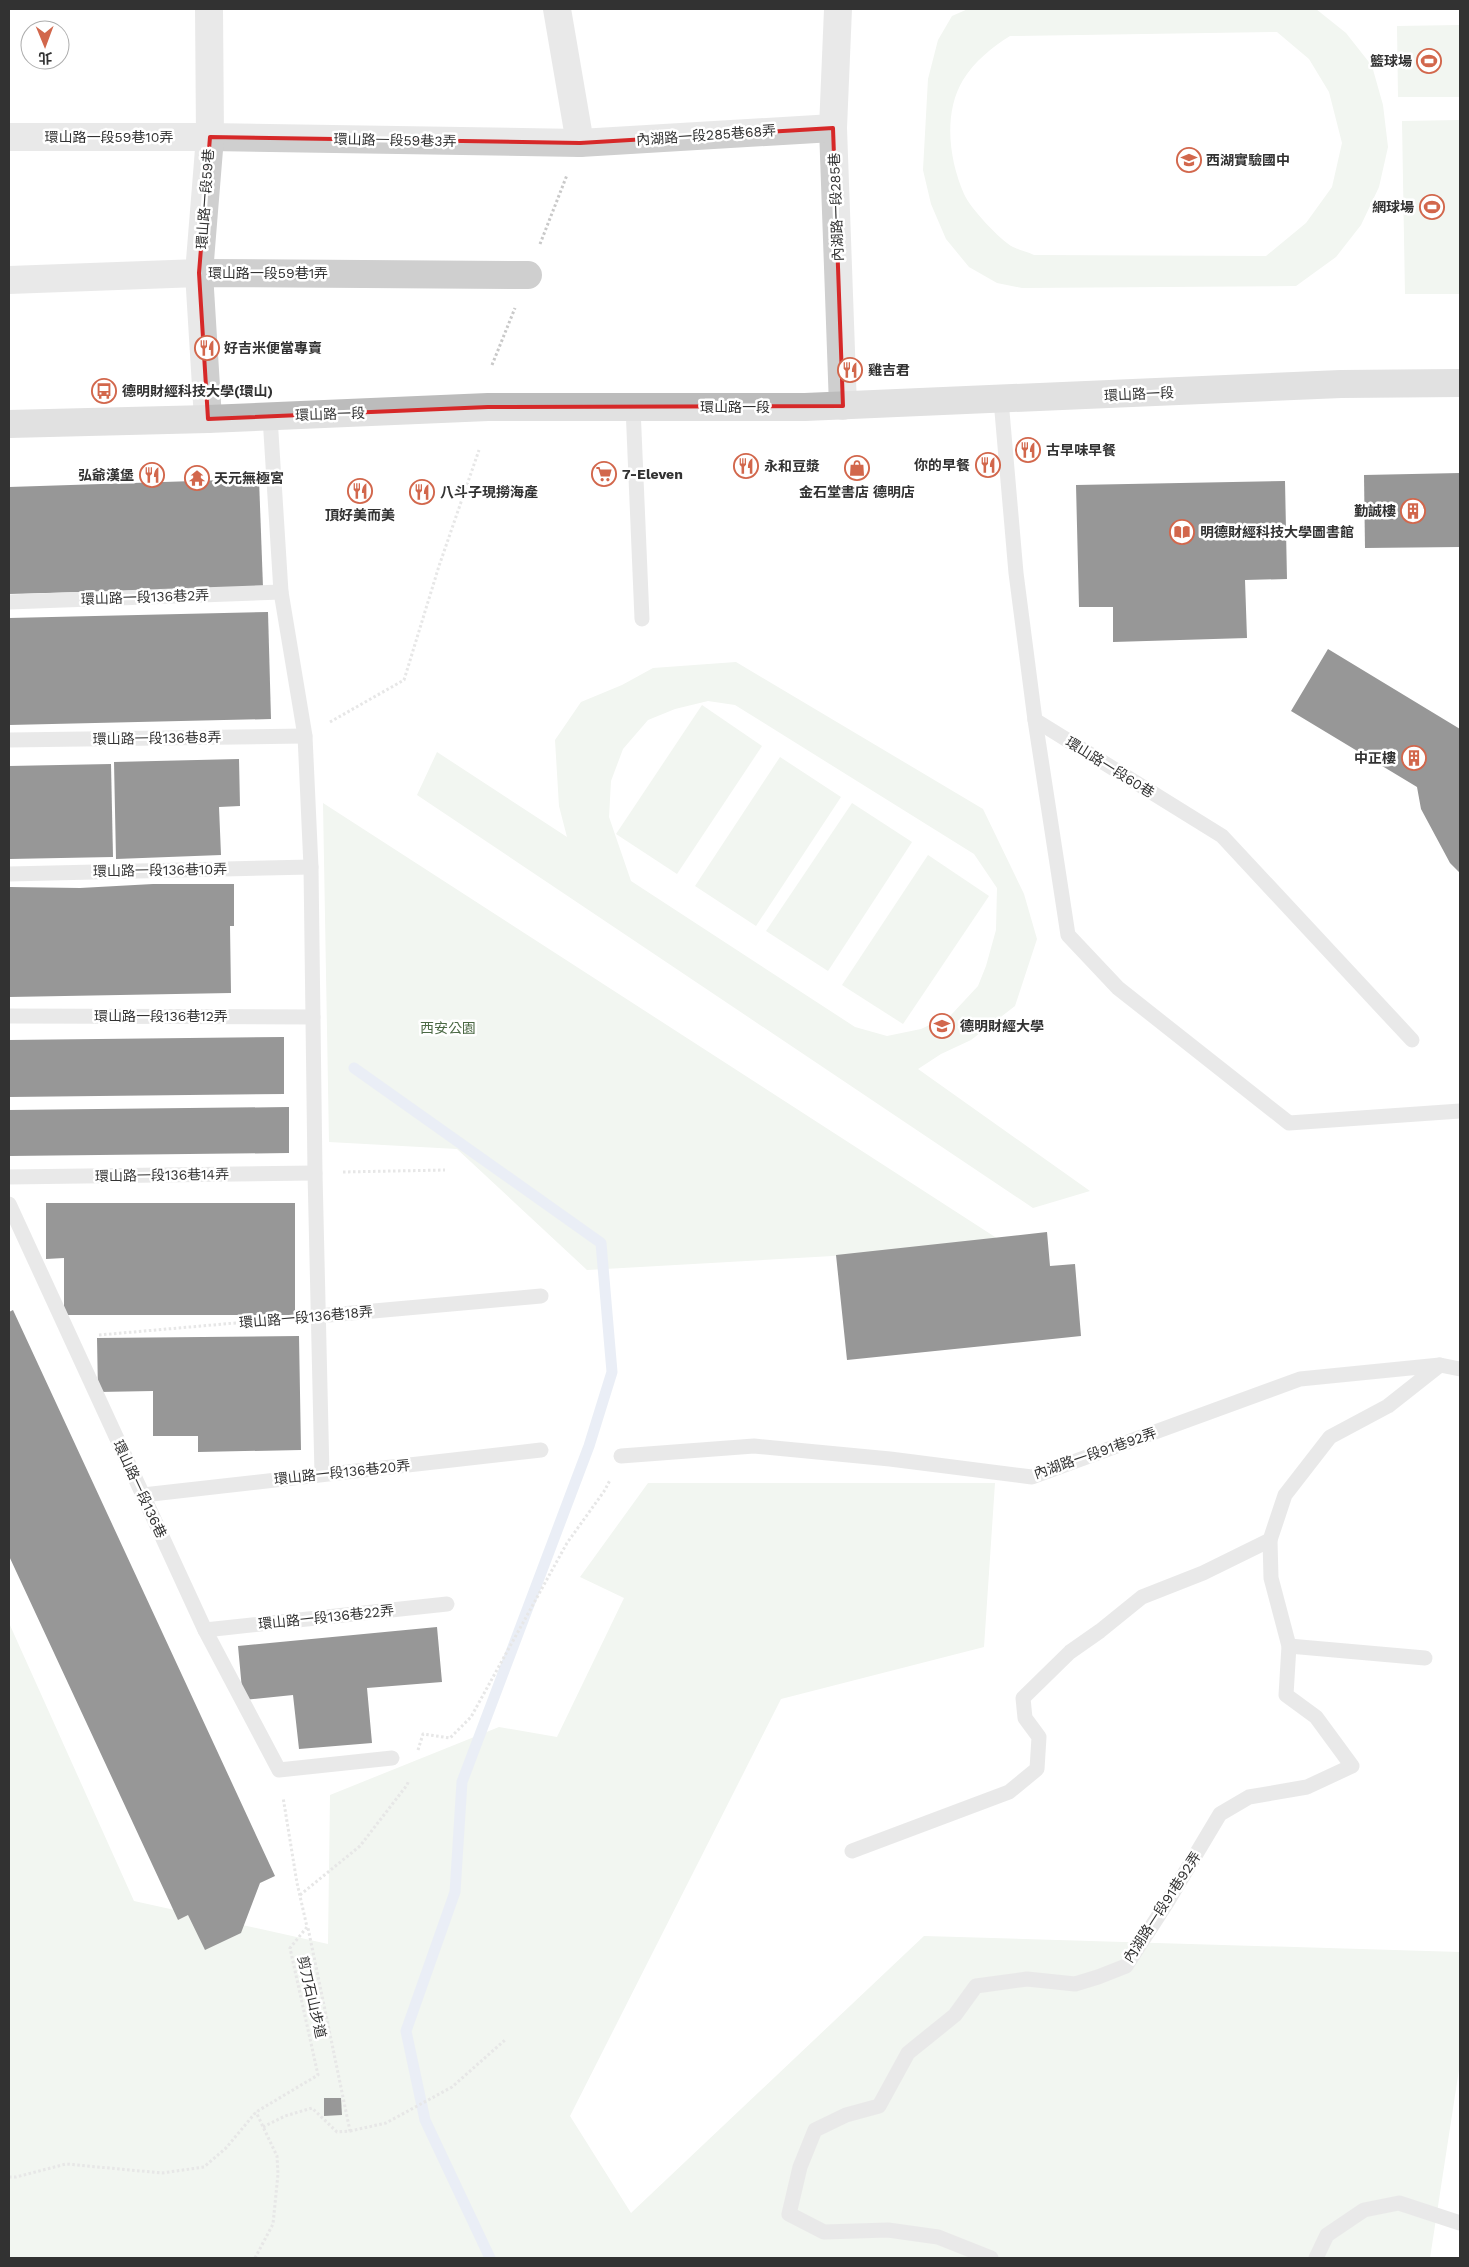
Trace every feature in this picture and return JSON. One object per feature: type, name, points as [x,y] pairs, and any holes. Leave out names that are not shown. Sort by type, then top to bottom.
[{"type":"street","name":"環山路一段59巷","points":[[208,419],[199,272],[210,137],[209,9]]},
{"type":"street","points":[[557,9],[580,143]]},
{"type":"street","name":"內湖路一段285巷","points":[[838,9],[832,128],[843,406]]},
{"type":"street","name":"內湖路一段285巷68弄","points":[[580,143],[832,128]]},
{"type":"street","name":"環山路一段59巷10弄","points":[[9,137],[210,137]]},
{"type":"street","name":"環山路一段59巷3弄","points":[[210,137],[580,143]]},
{"type":"street","name":"環山路一段59巷1弄","points":[[9,280],[199,272],[528,275]]},
{"type":"street","name":"環山路一段","points":[[9,424],[270,417],[488,408],[843,406],[1341,384],[1460,383]]},
{"type":"lane","points":[[1001,400],[1016,573],[1035,720],[1068,935],[1118,988],[1289,1123],[1460,1111]]},
{"type":"lane","points":[[633,407],[642,619]]},
{"type":"lane","points":[[270,417],[281,592],[305,736],[311,867],[314,1173],[322,1474]]},
{"type":"lane","name":"環山路一段136巷2弄","points":[[9,602],[281,592]]},
{"type":"lane","name":"環山路一段60巷","points":[[1035,720],[1222,836],[1412,1040]]},
{"type":"lane","name":"環山路一段136巷8弄","points":[[9,740],[305,736]]},
{"type":"lane","name":"環山路一段136巷10弄","points":[[9,874],[311,867]]},
{"type":"lane","name":"環山路一段136巷12弄","points":[[9,1016],[313,1017]]},
{"type":"lane","name":"環山路一段136巷14弄","points":[[9,1177],[314,1173]]},
{"type":"lane","name":"環山路一段136巷","points":[[9,1204],[205,1630],[279,1770]]},
{"type":"lane","name":"環山路一段136巷18弄","points":[[318,1316],[541,1296]]},
{"type":"lane","name":"內湖路一段91巷92弄","points":[[991,2258],[938,2236],[888,2230],[824,2232],[789,2214],[800,2167],[815,2130],[846,2115],[879,2106],[908,2053],[955,2015],[976,1986],[1027,1979],[1075,1984],[1126,1966],[1168,1901],[1220,1814],[1249,1797],[1307,1787],[1352,1766],[1316,1717],[1286,1695],[1289,1646],[1271,1578],[1270,1540],[1285,1496],[1330,1437],[1388,1406],[1440,1365]]},
{"type":"lane","name":"內湖路一段91巷92弄","points":[[621,1456],[754,1446],[890,1459],[1032,1477],[1300,1379],[1440,1365],[1460,1369]]},
{"type":"lane","name":"環山路一段136巷20弄","points":[[143,1495],[541,1450]]},
{"type":"lane","points":[[852,1851],[1009,1792],[1037,1769],[1039,1736],[1025,1718],[1023,1698],[1070,1652],[1100,1631],[1142,1597],[1203,1573],[1270,1540]]},
{"type":"lane","name":"環山路一段136巷22弄","points":[[205,1630],[447,1604]]},
{"type":"lane","points":[[1289,1646],[1425,1658]]},
{"type":"lane","points":[[279,1770],[392,1758]]},
{"type":"lane","points":[[1316,2258],[1327,2235],[1364,2210],[1399,2203],[1460,2223]]},
{"type":"path","points":[[305,736],[404,680],[439,566],[479,450]]},
{"type":"path","points":[[314,1173],[445,1170]]},
{"type":"path","name":"環山路一段136巷18弄","points":[[70,1338],[318,1316]]},
{"type":"path","points":[[418,1751],[423,1734],[450,1738],[471,1718],[568,1542],[605,1490],[621,1456]]},
{"type":"path","points":[[279,1770],[300,1895],[350,2132]]},
{"type":"path","points":[[300,1895],[360,1846],[407,1785],[410,1777]]},
{"type":"path","name":"剪刀石山步道","points":[[256,2112],[318,2075],[290,1948],[308,1928]]},
{"type":"path","points":[[263,2128],[285,2116],[312,2108],[337,2132],[350,2132],[386,2123],[452,2087],[505,2040]]},
{"type":"path","points":[[9,2177],[16,2177],[66,2164],[162,2173],[204,2167],[226,2148],[256,2112],[277,2156],[278,2174],[273,2224],[255,2258]]},
{"type":"highlighted area","points":[[833,128],[843,406],[488,407],[208,419],[199,273],[210,137],[580,143]]},
{"type":"green space","points":[[968,9],[1316,9],[1346,33],[1372,66],[1383,105],[1388,147],[1379,187],[1361,225],[1336,257],[1296,286],[1022,288],[997,283],[969,267],[946,239],[931,204],[923,170],[928,79],[938,40],[952,16]],"holes":[[[1277,32],[1309,59],[1329,92],[1342,143],[1332,187],[1306,223],[1266,256],[1034,255],[1013,247],[993,231],[967,200],[959,181],[950,137],[953,107],[957,93],[967,73],[978,61],[1010,36]]]},
{"type":"green space","name":"籃球場","points":[[1460,25],[1460,97],[1398,97],[1397,26]]},
{"type":"green space","name":"網球場","points":[[1460,120],[1460,294],[1405,294],[1402,121]]},
{"type":"green space","points":[[736,662],[983,809],[1024,894],[1037,939],[1015,1006],[971,1040],[941,1054],[918,1069],[1090,1191],[1033,1208],[417,795],[437,752],[567,837],[559,806],[555,740],[581,702],[622,685],[653,668]],"holes":[[[708,701],[735,705],[974,854],[997,888],[996,930],[978,986],[951,1015],[921,1029],[887,1036],[855,1027],[631,881],[609,817],[611,781],[623,749],[648,720],[675,709]]]},
{"type":"green space","points":[[702,705],[762,746],[677,874],[616,834]]},
{"type":"green space","points":[[780,757],[841,797],[756,926],[695,886]]},
{"type":"green space","name":"西安公園","points":[[323,803],[1009,1246],[587,1270],[457,1149],[329,1142]]},
{"type":"green space","points":[[852,803],[912,842],[828,971],[766,931]]},
{"type":"green space","points":[[928,855],[989,896],[903,1024],[842,985]]},
{"type":"green space","points":[[648,1483],[995,1483],[984,1647],[781,1699],[570,2116],[631,2213],[924,1936],[1460,1952],[1460,2063],[1430,2258],[9,2258],[9,1623],[134,1901],[328,1944],[330,1795],[499,1727],[557,1737],[624,1598],[580,1577]]},
{"type":"building","name":"勤誠樓","points":[[1460,473],[1460,547],[1365,548],[1364,475]]},
{"type":"building","points":[[259,479],[263,587],[9,594],[9,487]]},
{"type":"building","name":"明德財經科技大學圖書館","points":[[1285,481],[1287,579],[1245,580],[1247,638],[1113,642],[1113,607],[1079,607],[1076,485]]},
{"type":"building","points":[[268,612],[271,719],[9,725],[9,618]]},
{"type":"building","name":"中正樓","points":[[1328,649],[1460,729],[1460,873],[1450,863],[1421,809],[1417,787],[1291,711]]},
{"type":"building","points":[[239,759],[240,806],[219,807],[221,855],[116,859],[114,762]]},
{"type":"building","points":[[111,764],[113,857],[9,859],[9,766]]},
{"type":"building","points":[[153,884],[234,884],[234,926],[230,926],[231,993],[9,997],[9,887],[80,888]]},
{"type":"building","points":[[284,1037],[284,1094],[9,1097],[9,1040]]},
{"type":"building","points":[[289,1107],[289,1153],[9,1156],[9,1110]]},
{"type":"building","points":[[46,1203],[295,1203],[295,1315],[64,1315],[64,1258],[46,1259]]},
{"type":"building","points":[[1047,1232],[1050,1266],[1075,1264],[1081,1336],[847,1360],[836,1255]]},
{"type":"building","points":[[13,1310],[275,1876],[260,1883],[241,1933],[205,1950],[188,1915],[178,1920],[9,1556],[9,1312]]},
{"type":"building","points":[[299,1336],[301,1450],[198,1452],[198,1436],[153,1436],[153,1391],[98,1392],[97,1338]]},
{"type":"building","points":[[437,1627],[442,1682],[367,1688],[372,1743],[299,1749],[293,1695],[243,1700],[238,1646]]},
{"type":"building","points":[[324,2098],[341,2098],[342,2115],[324,2116]]},
{"type":"waterway","points":[[354,1068],[601,1243],[612,1372],[589,1446],[462,1782],[455,1892],[406,2031],[425,2120],[490,2258]]},
{"type":"place","name":"籃球場","points":[[1429,61]]},
{"type":"place","name":"西湖實驗國中","points":[[1189,160]]},
{"type":"place","name":"網球場","points":[[1432,207]]},
{"type":"place","name":"好吉米便當專賣","points":[[207,348]]},
{"type":"place","name":"雞吉君","points":[[850,370]]},
{"type":"place","name":"德明財經科技大學(環山)","points":[[104,391]]},
{"type":"place","name":"古早味早餐","points":[[1028,450]]},
{"type":"place","name":"你的早餐","points":[[988,465]]},
{"type":"place","name":"永和豆漿","points":[[746,466]]},
{"type":"place","name":"金石堂書店 德明店","points":[[857,468]]},
{"type":"place","name":"7-Eleven","points":[[604,474]]},
{"type":"place","name":"弘爺漢堡","points":[[152,475]]},
{"type":"place","name":"天元無極宮","points":[[197,478]]},
{"type":"place","name":"頂好美而美","points":[[360,491]]},
{"type":"place","name":"八斗子現撈海產","points":[[422,492]]},
{"type":"place","name":"勤誠樓","points":[[1413,511]]},
{"type":"place","name":"明德財經科技大學圖書館","points":[[1182,532]]},
{"type":"place","name":"中正樓","points":[[1414,758]]},
{"type":"place","name":"德明財經大學","points":[[942,1026]]}]
